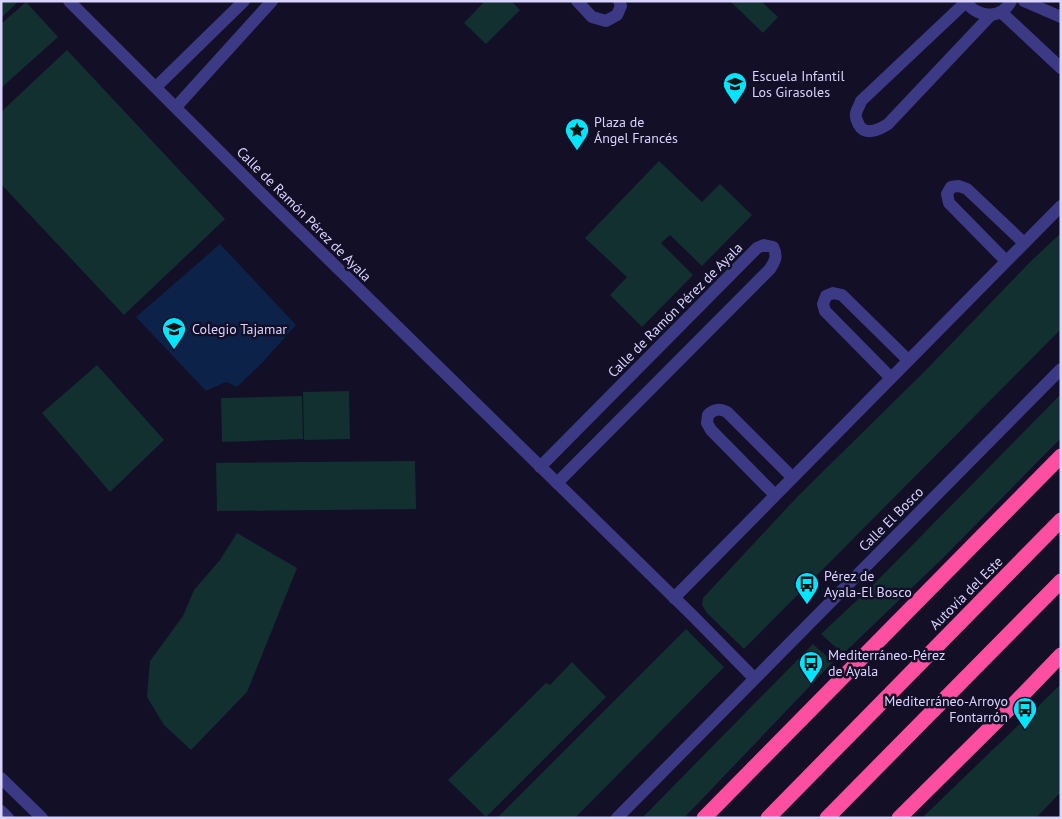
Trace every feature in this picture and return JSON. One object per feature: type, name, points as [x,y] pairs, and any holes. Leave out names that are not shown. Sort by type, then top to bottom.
[{"type":"highway","points":[[704,818],[1061,456]]},
{"type":"highway","name":"Autovía del Este","points":[[768,818],[1061,520]]},
{"type":"highway","points":[[827,818],[1061,581]]},
{"type":"highway","points":[[899,818],[1061,655]]},
{"type":"highway","points":[[909,818],[930,787]]},
{"type":"street","name":"Calle de Ramón Pérez de Ayala","points":[[70,1],[268,200],[754,678]]},
{"type":"street","points":[[156,87],[244,1]]},
{"type":"street","points":[[176,107],[272,1]]},
{"type":"street","points":[[577,1],[592,17],[606,21],[617,15],[621,6],[619,1]]},
{"type":"street","points":[[1011,1],[996,14],[888,124],[879,130],[868,131],[861,128],[857,122],[856,113],[861,101],[966,2],[972,10],[981,14],[996,14],[1061,68]]},
{"type":"street","points":[[1024,1],[1061,17]]},
{"type":"street","points":[[1006,261],[949,203],[947,194],[951,187],[959,186],[966,189],[1024,243]]},
{"type":"street","points":[[674,598],[774,494],[1061,206]]},
{"type":"street","name":"Calle de Ramón Pérez de Ayala","points":[[540,467],[757,248],[764,245],[773,247],[776,253],[775,260],[770,269],[556,482]]},
{"type":"street","points":[[891,378],[825,311],[823,304],[826,296],[833,293],[842,295],[908,360]]},
{"type":"street","name":"Calle El Bosco","points":[[617,818],[1061,369]]},
{"type":"street","points":[[774,494],[711,430],[707,423],[708,415],[713,410],[720,409],[727,412],[792,477]]},
{"type":"street","points":[[1,778],[36,816]]},
{"type":"street","points":[[1,811],[8,818]]},
{"type":"green space","points":[[1,1],[19,1],[1,18]]},
{"type":"green space","points":[[485,1],[511,1],[520,10],[486,44],[464,23]]},
{"type":"green space","points":[[730,1],[761,1],[778,17],[763,33]]},
{"type":"green space","points":[[26,2],[58,37],[1,88],[1,24]]},
{"type":"green space","points":[[67,50],[225,219],[124,315],[1,184],[1,112]]},
{"type":"green space","points":[[659,161],[702,202],[720,184],[752,215],[702,266],[670,235],[661,243],[693,275],[642,327],[610,295],[627,277],[585,238]]},
{"type":"green space","points":[[1061,233],[1061,329],[744,649],[707,613],[702,605],[703,598],[798,496]]},
{"type":"green space","points":[[97,365],[164,440],[110,492],[42,413]]},
{"type":"green space","points":[[349,391],[350,439],[304,440],[303,392]]},
{"type":"green space","points":[[1061,394],[1061,438],[943,558],[843,654],[821,634],[869,589]]},
{"type":"green space","points":[[302,396],[303,439],[222,442],[221,398]]},
{"type":"green space","points":[[415,461],[416,509],[217,511],[216,463]]},
{"type":"green space","points":[[237,533],[297,568],[247,692],[191,750],[164,725],[147,697],[150,661],[183,616],[194,590],[220,560]]},
{"type":"green space","points":[[686,629],[724,667],[575,818],[497,818]]},
{"type":"green space","points":[[813,644],[833,662],[684,818],[642,818]]},
{"type":"green space","points":[[572,662],[606,697],[486,817],[448,780],[546,683],[550,685]]},
{"type":"green space","points":[[1061,684],[1061,792],[1036,818],[922,818]]},
{"type":"water","points":[[220,244],[296,325],[262,363],[237,387],[226,382],[206,391],[136,317]]},
{"type":"place","name":"Escuela Infantil Los Girasoles","points":[[735,105]]},
{"type":"place","name":"Plaza de Ángel Francés","points":[[577,151]]},
{"type":"place","name":"Colegio Tajamar","points":[[174,350]]},
{"type":"place","name":"Pérez de Ayala-El Bosco","points":[[807,605]]},
{"type":"place","name":"Mediterráneo-Pérez de Ayala","points":[[811,684]]},
{"type":"place","name":"Mediterráneo-Arroyo Fontarrón","points":[[1025,730]]}]
